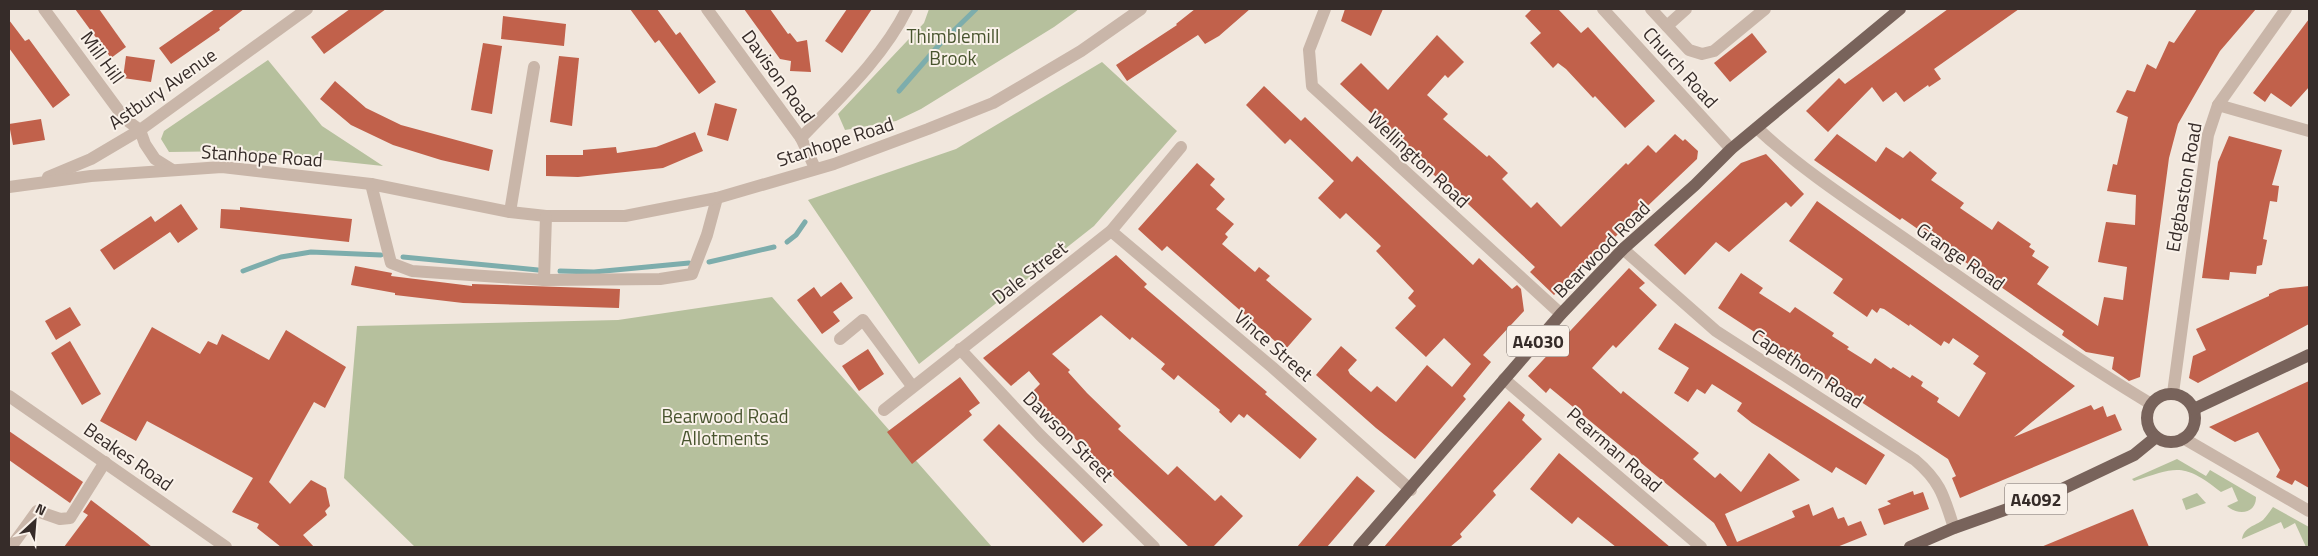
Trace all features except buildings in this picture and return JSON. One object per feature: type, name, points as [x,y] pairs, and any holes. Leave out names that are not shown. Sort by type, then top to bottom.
[{"type":"main road","name":"Bearwood Road","points":[[1359,547],[1411,490],[1561,314],[1623,249],[1695,185],[1731,149],[1900,9]]},
{"type":"main road","points":[[2194,409],[2309,355]]},
{"type":"main road","points":[[2172,393],[2187,400],[2194,409],[2194,427],[2183,438],[2167,442],[2156,437],[2150,430],[2147,421],[2147,413],[2151,404],[2160,396],[2172,393]]},
{"type":"main road","name":"A4092","points":[[1910,547],[1954,528],[2058,491],[2134,455],[2156,437]]},
{"type":"street","name":"Mill Hill","points":[[44,9],[125,119],[140,130],[145,144],[155,160],[171,169]]},
{"type":"street","name":"Astbury Avenue","points":[[31,184],[91,159],[140,130],[307,9]]},
{"type":"street","name":"Davison Road","points":[[707,9],[801,138],[815,168]]},
{"type":"street","points":[[801,138],[860,76],[884,45],[907,9]]},
{"type":"street","name":"Stanhope Road","points":[[9,187],[91,176],[171,169],[222,168],[372,184],[510,212],[546,216],[625,216],[717,198],[834,164],[928,130],[993,102],[1080,51],[1141,9]]},
{"type":"street","name":"Wellington Road","points":[[1325,9],[1308,50],[1312,86],[1561,314]]},
{"type":"street","name":"Church Road","points":[[1603,9],[1731,149]]},
{"type":"street","points":[[1650,9],[1689,50],[1702,54],[1714,51],[1764,9]]},
{"type":"street","points":[[1667,26],[1686,9]]},
{"type":"street","name":"Edgbaston Road","points":[[2172,393],[2204,151],[2218,105],[2286,9]]},
{"type":"street","points":[[510,212],[534,67]]},
{"type":"street","points":[[2218,105],[2309,131]]},
{"type":"street","name":"Grange Road","points":[[1758,128],[1782,151],[1908,241],[2057,345],[2151,404]]},
{"type":"street","name":"Dale Street","points":[[884,410],[1111,230],[1182,147]]},
{"type":"street","points":[[372,184],[391,263],[412,271],[544,280],[660,279],[692,274],[707,235],[717,198]]},
{"type":"street","points":[[544,280],[546,216]]},
{"type":"street","name":"Vince Street","points":[[1111,230],[1272,367],[1411,490]]},
{"type":"street","name":"Capethorn Road","points":[[1623,249],[1716,331],[1915,460],[1932,474],[1942,492],[1954,528]]},
{"type":"street","points":[[840,339],[863,320],[912,386]]},
{"type":"street","name":"Dawson Street","points":[[960,349],[1040,435],[1154,547]]},
{"type":"street","name":"Pearman Road","points":[[1504,379],[1701,547]]},
{"type":"street","name":"Beakes Road","points":[[9,396],[226,547]]},
{"type":"street","points":[[2183,438],[2309,511]]},
{"type":"street","points":[[11,547],[37,511],[60,519],[70,518],[105,462]]},
{"type":"green space","name":"Thimblemill Brook","points":[[929,9],[1079,9],[1054,27],[921,109],[896,121],[845,130],[838,114],[924,23]]},
{"type":"green space","points":[[268,60],[322,126],[383,166],[241,151],[169,152],[161,139],[164,131]]},
{"type":"green space","points":[[1102,62],[1177,131],[1094,226],[919,364],[808,200],[956,149]]},
{"type":"green space","name":"Bearwood Road Allotments","points":[[772,297],[992,547],[415,547],[344,478],[357,326],[618,320]]},
{"type":"green space","points":[[2177,459],[2206,476],[2210,470],[2256,497],[2253,507],[2246,512],[2231,509],[2227,506],[2238,501],[2232,487],[2221,492],[2208,482],[2188,472],[2170,470],[2134,481],[2132,479]]},
{"type":"green space","points":[[2197,493],[2206,503],[2186,510],[2182,499]]},
{"type":"green space","points":[[2273,507],[2309,527],[2309,547],[2306,547],[2295,523],[2284,529],[2281,522],[2242,539],[2247,529],[2263,520]]},
{"type":"waterway","name":"Thimblemill Brook","points":[[899,91],[939,45],[976,9]]},
{"type":"waterway","name":"Thimblemill Brook","points":[[787,242],[796,235],[805,222]]},
{"type":"waterway","name":"Thimblemill Brook","points":[[709,262],[774,247]]},
{"type":"waterway","name":"Thimblemill Brook","points":[[243,271],[281,257],[311,252],[381,255]]},
{"type":"waterway","name":"Thimblemill Brook","points":[[403,257],[538,270]]},
{"type":"waterway","name":"Thimblemill Brook","points":[[560,271],[594,272],[689,263]]}]
